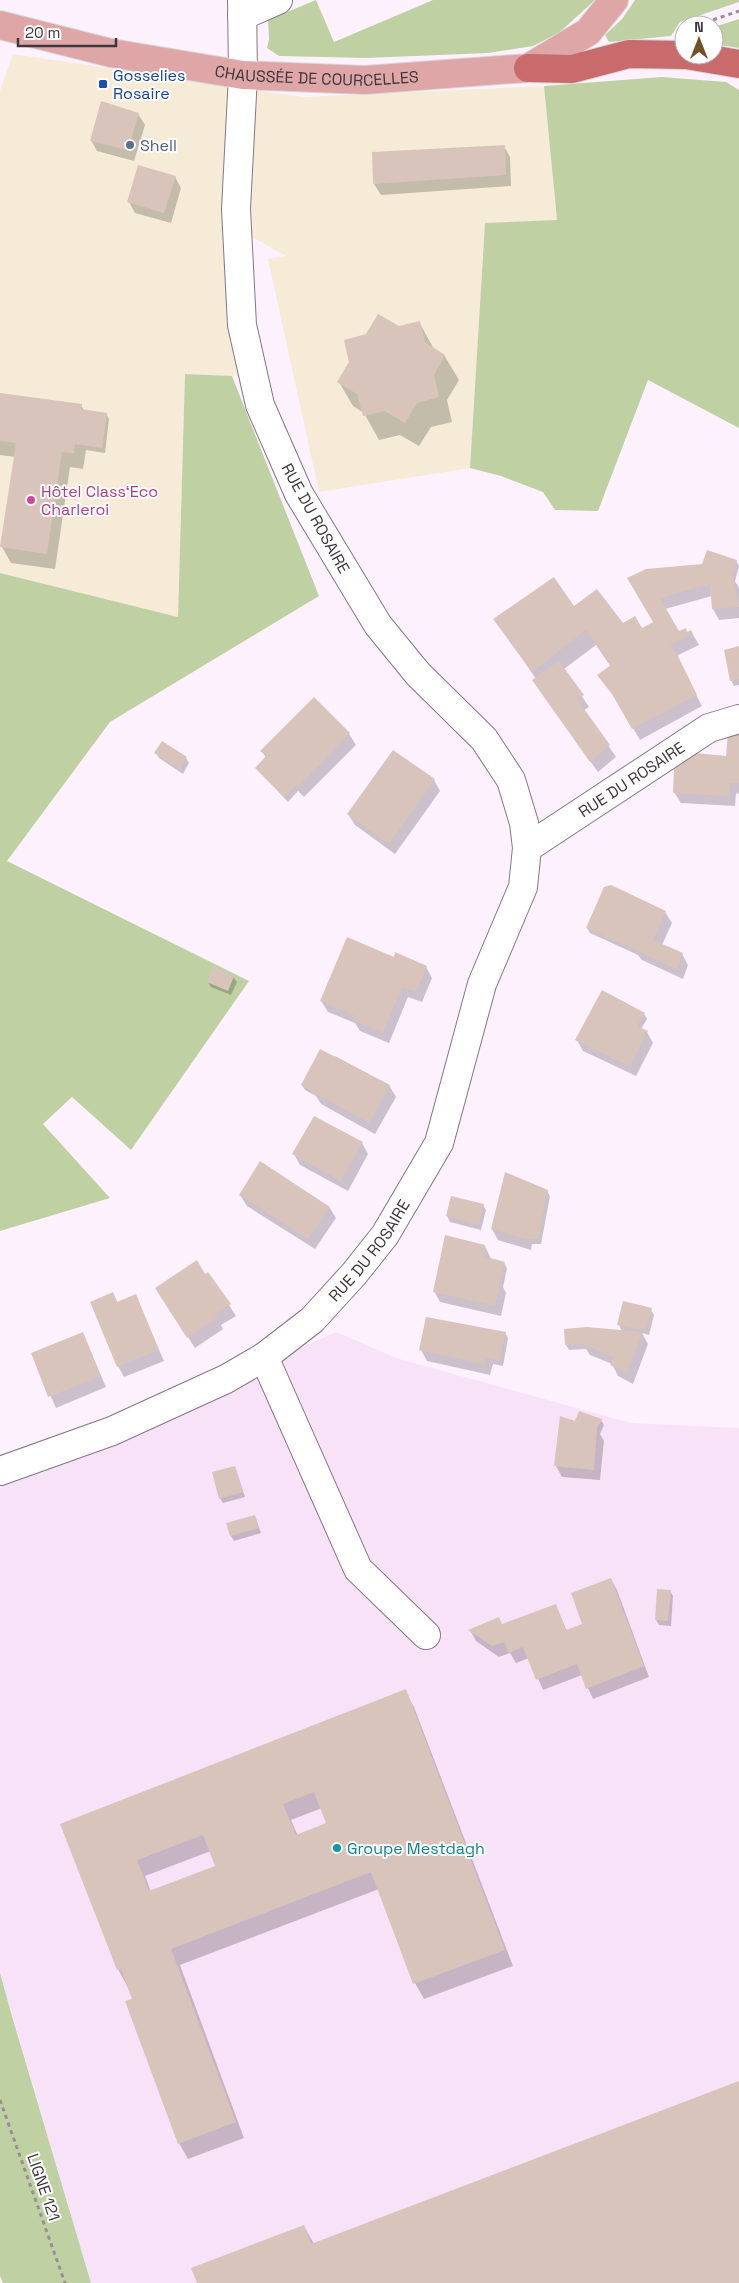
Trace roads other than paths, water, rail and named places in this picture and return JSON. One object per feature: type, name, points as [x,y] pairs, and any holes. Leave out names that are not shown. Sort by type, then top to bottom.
[{"type":"highway","points":[[528,68],[572,69],[629,54],[674,55]]},
{"type":"highway","points":[[724,62],[739,64]]},
{"type":"main road","name":"CHAUSSÉE DE COURCELLES","points":[[0,25],[111,53],[243,75],[365,80],[528,68],[588,32],[614,0]]},
{"type":"street","points":[[242,8],[278,0]]},
{"type":"street","name":"RUE DU ROSAIRE","points":[[0,1471],[112,1431],[177,1403],[226,1379],[264,1357],[312,1320],[354,1274],[385,1235],[439,1143],[482,984],[523,887],[527,848],[524,822],[511,780],[484,739],[418,674],[378,625],[299,494],[260,405],[242,325],[236,209],[243,75],[242,8]]},
{"type":"street","name":"RUE DU ROSAIRE","points":[[527,848],[709,728],[739,719]]},
{"type":"street","points":[[264,1357],[358,1569],[426,1635]]},
{"type":"place","name":"Gosselies Rosaire","points":[[103,84]]},
{"type":"place","name":"Shell","points":[[130,145]]},
{"type":"place","name":"Hôtel Class‘Eco Charleroi","points":[[31,500]]},
{"type":"place","name":"Groupe Mestdagh","points":[[337,1848]]}]
